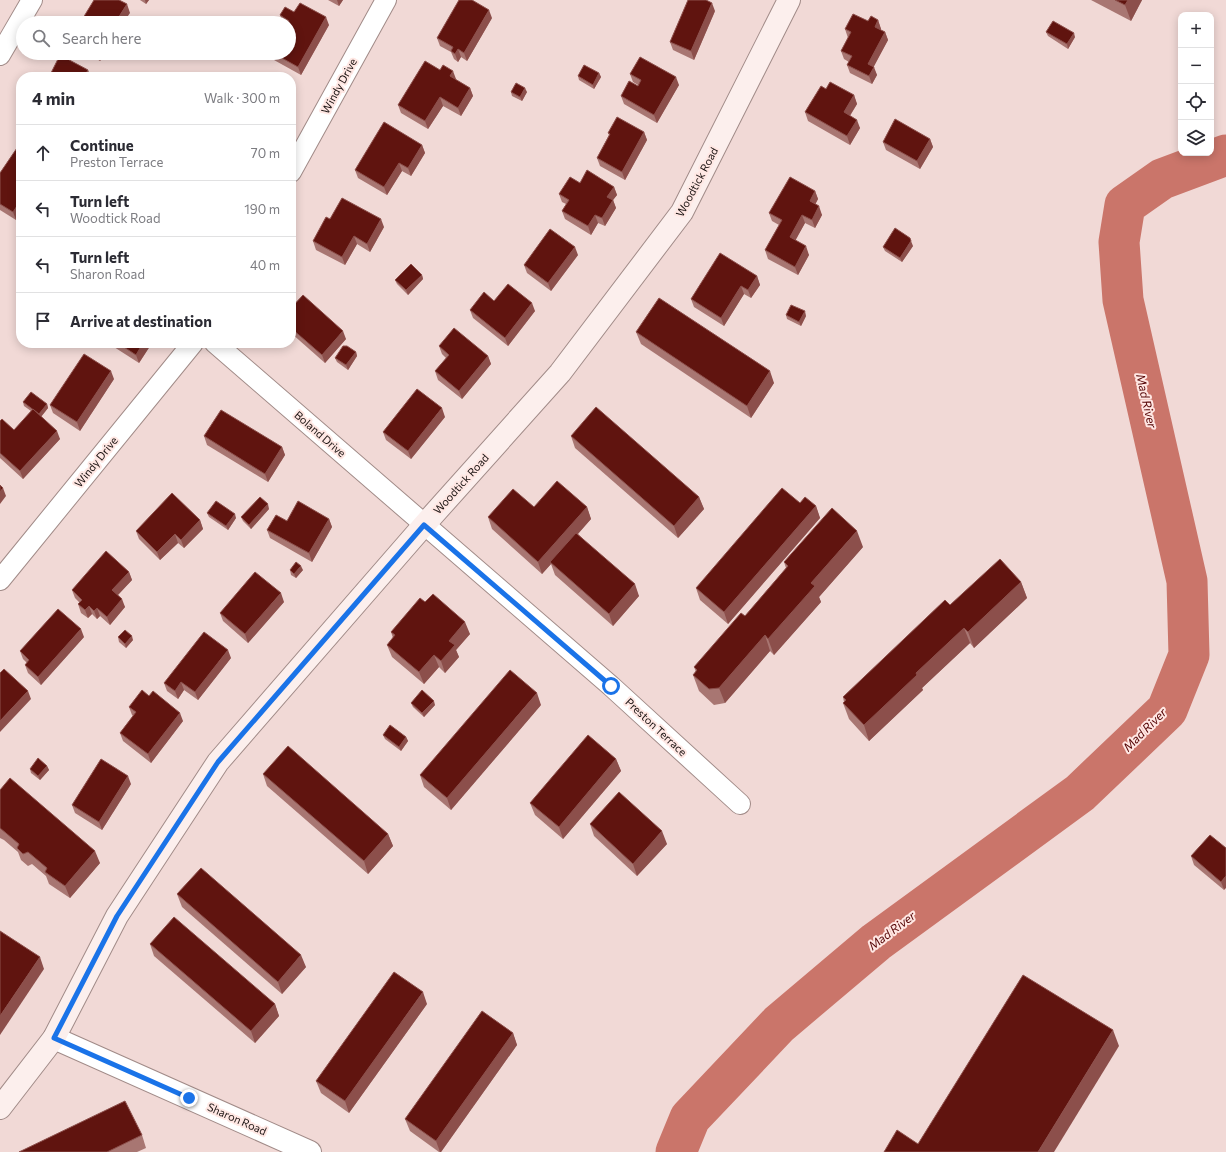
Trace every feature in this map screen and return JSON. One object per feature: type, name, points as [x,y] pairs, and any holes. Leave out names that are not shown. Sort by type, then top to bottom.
[{"type":"main road","name":"Woodtick Road","points":[[0,1108],[54,1038],[117,916],[218,762],[424,525],[560,374],[682,212],[789,0]]},
{"type":"street","points":[[23,16],[32,0]]},
{"type":"street","name":"Windy Drive","points":[[296,163],[386,0]]},
{"type":"street","points":[[0,55],[16,28]]},
{"type":"street","name":"Windy Drive","points":[[0,580],[189,348]]},
{"type":"street","name":"Boland Drive","points":[[221,348],[424,525]]},
{"type":"street","name":"Preston Terrace","points":[[424,525],[611,686],[740,804]]},
{"type":"street","name":"Sharon Road","points":[[54,1038],[310,1152]]},
{"type":"building","points":[[94,0],[119,0],[127,4],[119,16],[84,16]]},
{"type":"building","points":[[459,0],[472,0],[489,10],[464,53],[458,49],[455,54],[451,51],[453,47],[437,38]]},
{"type":"building","points":[[688,0],[706,0],[712,3],[691,51],[670,42]]},
{"type":"building","points":[[1115,0],[1128,0],[1125,5]]},
{"type":"building","points":[[300,3],[326,17],[298,67],[286,60],[296,60],[296,16],[280,15],[285,7],[294,12]]},
{"type":"building","points":[[853,14],[868,21],[871,16],[878,20],[875,27],[885,32],[868,64],[874,67],[869,76],[847,65],[852,56],[841,51],[851,32],[845,29]]},
{"type":"building","points":[[1053,21],[1074,33],[1067,44],[1046,32]]},
{"type":"building","points":[[640,57],[676,77],[654,115],[621,96],[629,81],[638,86],[641,80],[630,74]]},
{"type":"building","points":[[58,60],[69,60],[88,70],[87,72],[52,72]]},
{"type":"building","points":[[425,61],[440,70],[443,65],[453,71],[450,76],[470,88],[458,108],[440,97],[425,121],[398,105]]},
{"type":"building","points":[[584,65],[599,73],[593,85],[578,76]]},
{"type":"building","points":[[830,82],[854,95],[844,112],[857,120],[847,136],[805,112],[821,86],[826,89]]},
{"type":"building","points":[[516,83],[525,88],[520,97],[511,92]]},
{"type":"building","points":[[617,117],[644,132],[622,172],[597,158]]},
{"type":"building","points":[[895,119],[930,139],[917,161],[883,142]]},
{"type":"building","points":[[384,122],[422,145],[408,168],[399,163],[384,187],[355,170]]},
{"type":"building","points":[[16,149],[16,208],[13,212],[0,204],[0,173]]},
{"type":"building","points":[[587,170],[614,187],[607,197],[613,200],[602,218],[595,215],[588,226],[562,211],[569,200],[559,194],[570,177],[580,183]]},
{"type":"building","points":[[790,177],[815,191],[810,201],[819,206],[812,220],[802,215],[790,237],[806,246],[795,267],[765,250],[782,220],[769,213]]},
{"type":"building","points":[[342,198],[381,219],[367,244],[354,236],[342,257],[313,241],[326,217],[330,219]]},
{"type":"building","points":[[895,228],[910,238],[911,241],[900,258],[883,247]]},
{"type":"building","points":[[550,229],[575,247],[548,283],[524,265]]},
{"type":"building","points":[[720,253],[757,276],[748,290],[741,286],[721,318],[691,299]]},
{"type":"building","points":[[411,264],[422,275],[406,290],[395,280]]},
{"type":"building","points":[[508,284],[532,303],[505,338],[470,310],[484,292],[494,301]]},
{"type":"building","points":[[303,295],[343,331],[322,355],[296,332],[296,303]]},
{"type":"building","points":[[659,298],[770,371],[747,406],[636,332]]},
{"type":"building","points":[[791,305],[805,311],[799,322],[786,315]]},
{"type":"building","points":[[454,328],[488,356],[459,391],[435,371],[449,355],[439,346]]},
{"type":"building","points":[[343,346],[347,346],[356,352],[346,365],[335,358]]},
{"type":"building","points":[[126,348],[140,348],[136,355]]},
{"type":"building","points":[[84,354],[111,371],[77,422],[50,405]]},
{"type":"building","points":[[417,389],[442,408],[408,451],[383,432]]},
{"type":"building","points":[[31,392],[47,404],[39,414],[23,402]]},
{"type":"building","points":[[596,407],[699,497],[674,526],[571,436]]},
{"type":"building","points":[[33,409],[57,431],[20,471],[0,453],[0,421],[2,419],[14,430]]},
{"type":"building","points":[[221,410],[282,447],[265,474],[204,436]]},
{"type":"building","points":[[557,481],[587,507],[538,562],[488,517],[513,489],[534,507]]},
{"type":"building","points":[[0,485],[3,488],[0,492]]},
{"type":"building","points":[[782,488],[800,503],[805,497],[816,506],[724,612],[696,588]]},
{"type":"building","points":[[172,493],[200,520],[181,540],[175,534],[157,552],[136,531]]},
{"type":"building","points":[[260,497],[268,504],[249,525],[241,517]]},
{"type":"building","points":[[216,501],[235,514],[226,526],[207,513]]},
{"type":"building","points":[[298,501],[329,519],[309,553],[267,530],[276,515],[287,521]]},
{"type":"building","points":[[832,508],[857,531],[811,583],[815,586],[768,639],[765,635],[719,688],[709,689],[693,675],[697,670],[694,667],[741,613],[745,616],[788,566],[784,562]]},
{"type":"building","points":[[576,533],[635,584],[609,614],[550,562]]},
{"type":"building","points":[[106,551],[129,572],[112,590],[122,599],[107,617],[97,608],[94,611],[89,606],[85,610],[78,604],[82,600],[72,590]]},
{"type":"building","points":[[1000,559],[1021,582],[968,632],[964,628],[864,725],[843,703],[846,700],[843,697],[945,600],[950,605]]},
{"type":"building","points":[[296,562],[301,566],[294,574],[290,570]]},
{"type":"building","points":[[255,572],[281,593],[245,634],[220,613]]},
{"type":"building","points":[[433,594],[465,622],[449,641],[455,645],[441,661],[434,655],[419,672],[387,645],[395,635],[391,632],[420,598],[425,602]]},
{"type":"building","points":[[58,609],[81,629],[38,677],[25,665],[29,660],[20,651]]},
{"type":"building","points":[[125,630],[132,636],[125,644],[118,637]]},
{"type":"building","points":[[204,632],[228,650],[195,692],[181,682],[175,691],[164,683]]},
{"type":"building","points":[[4,669],[28,691],[0,721],[0,673]]},
{"type":"building","points":[[510,670],[537,693],[447,798],[420,775]]},
{"type":"building","points":[[142,690],[149,696],[153,691],[180,713],[148,754],[120,733],[136,712],[129,707]]},
{"type":"building","points":[[422,690],[434,701],[422,713],[411,703]]},
{"type":"building","points":[[390,725],[406,737],[399,747],[383,735]]},
{"type":"building","points":[[588,735],[616,759],[559,827],[530,803]]},
{"type":"building","points":[[288,746],[388,834],[364,861],[263,774]]},
{"type":"building","points":[[38,758],[47,766],[38,776],[30,769]]},
{"type":"building","points":[[101,759],[128,776],[99,822],[72,805]]},
{"type":"building","points":[[10,778],[95,851],[65,886],[45,872],[47,868],[28,852],[23,854],[17,848],[19,844],[0,828],[0,790]]},
{"type":"building","points":[[619,792],[662,831],[633,864],[590,824]]},
{"type":"building","points":[[1210,835],[1226,848],[1226,876],[1221,882],[1191,856]]},
{"type":"building","points":[[201,868],[301,955],[278,982],[177,894]]},
{"type":"building","points":[[174,917],[275,1004],[251,1031],[150,944]]},
{"type":"building","points":[[0,931],[40,957],[0,1016]]},
{"type":"building","points":[[394,972],[423,992],[345,1101],[316,1081]]},
{"type":"building","points":[[1023,975],[1113,1030],[1038,1152],[884,1152],[897,1130],[918,1144]]},
{"type":"building","points":[[482,1011],[513,1033],[436,1141],[405,1119]]},
{"type":"building","points":[[125,1101],[142,1135],[107,1152],[19,1152]]},
{"type":"waterway","name":"Mad River","points":[[676,1152],[690,1118],[779,1024],[876,942],[1080,793],[1167,710],[1189,655],[1187,581],[1123,300],[1119,242],[1125,205],[1162,179],[1226,155]]},
{"type":"route","points":[[189,1098],[54,1038],[117,916],[218,762],[424,525],[611,686]]}]
